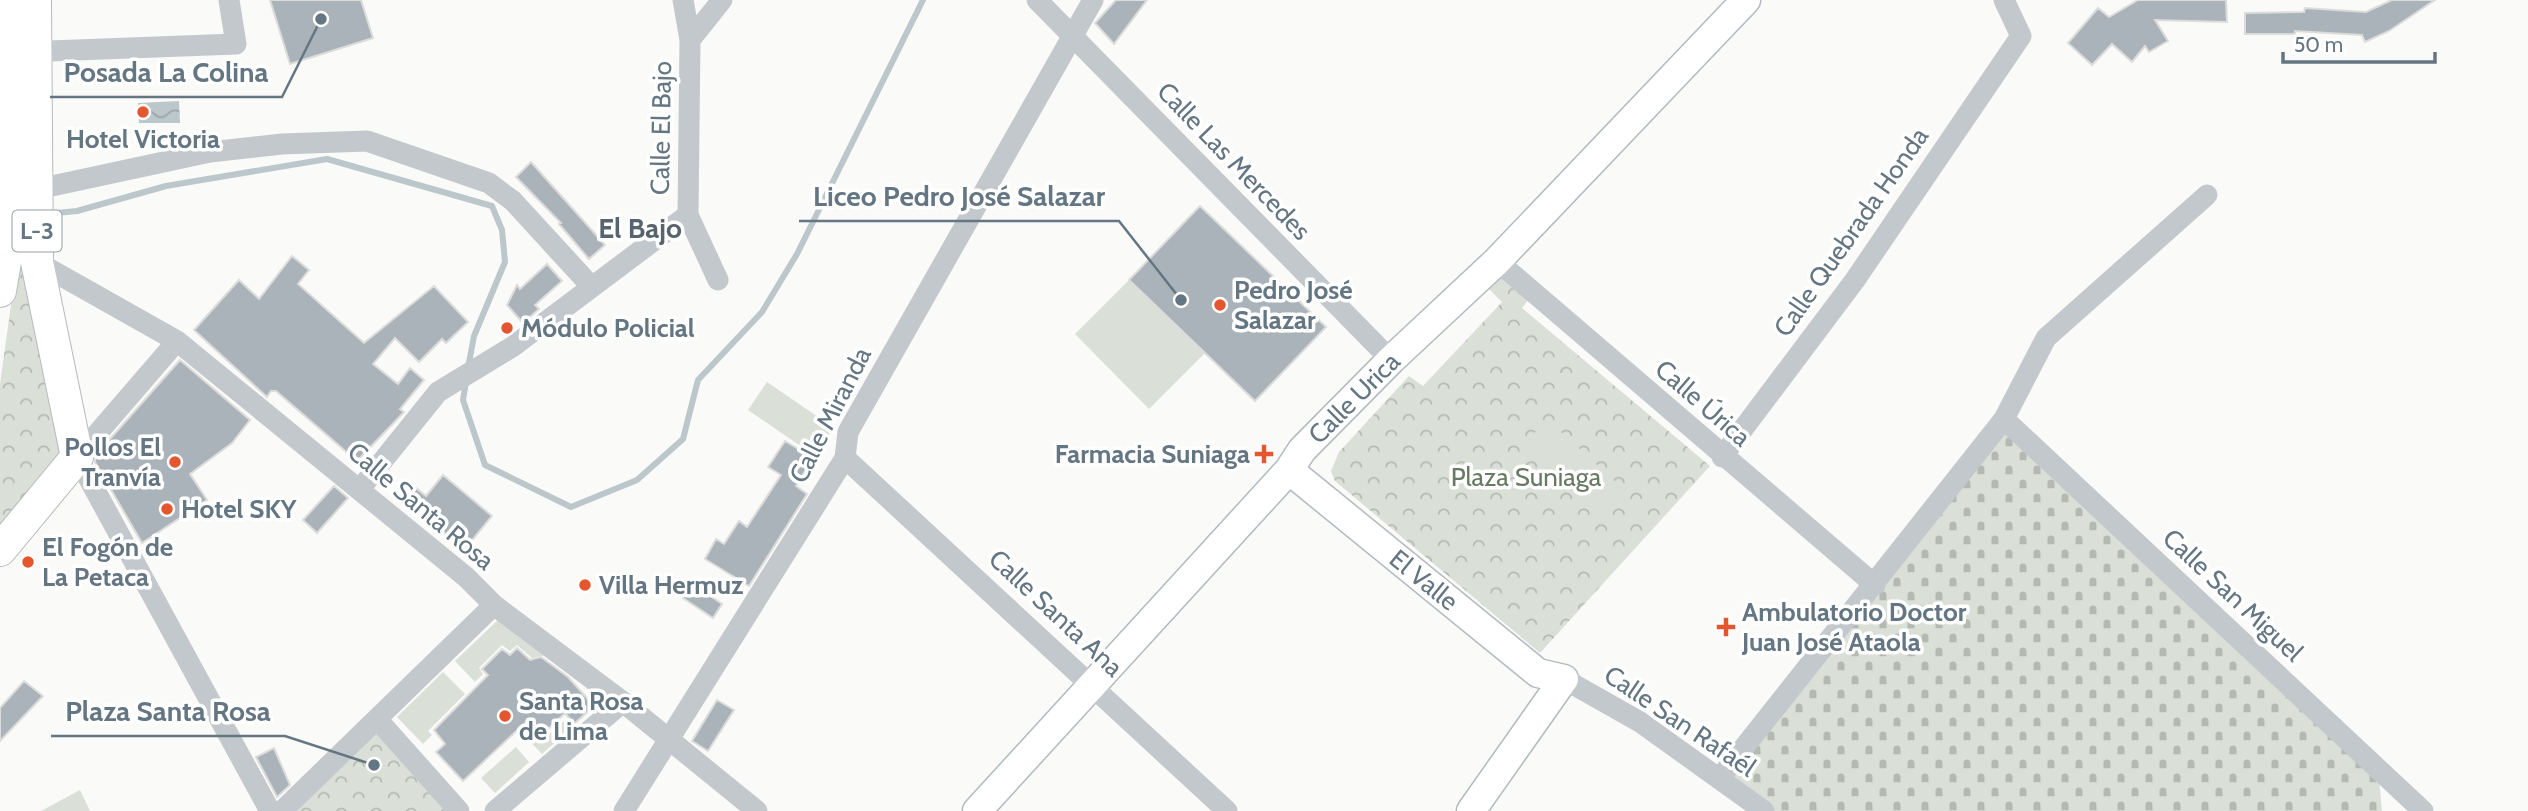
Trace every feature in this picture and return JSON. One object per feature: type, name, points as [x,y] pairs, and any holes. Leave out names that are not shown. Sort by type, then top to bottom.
[{"type":"main road","name":"L-3","points":[[12,0],[26,51],[38,189],[37,262],[76,457]]},
{"type":"main road","name":"L-3","points":[[0,291],[8,244],[26,51],[35,0]]},
{"type":"main road","name":"Calle Urica","points":[[977,811],[1289,470],[1302,450],[1391,360],[1497,261],[1746,0]]},
{"type":"main road","points":[[0,550],[76,457]]},
{"type":"main road","name":"El Valle","points":[[1289,470],[1538,673],[1564,679]]},
{"type":"main road","points":[[1471,811],[1564,679]]},
{"type":"street","points":[[26,51],[236,44],[229,0]]},
{"type":"street","points":[[683,0],[690,40]]},
{"type":"street","name":"Calle El Bajo","points":[[360,489],[438,392],[512,347],[590,285],[688,215],[690,40],[722,0]]},
{"type":"street","name":"Calle Las Mercedes","points":[[1037,0],[1074,34],[1219,188],[1391,360]]},
{"type":"street","name":"Calle Miranda","points":[[624,811],[845,458],[848,432],[1093,0]]},
{"type":"street","name":"Calle Quebrada Honda","points":[[1722,457],[1855,280],[2021,36],[2004,0]]},
{"type":"street","points":[[38,189],[210,152],[282,144],[367,141],[489,183],[513,201],[590,285]]},
{"type":"street","points":[[1719,779],[2004,419],[2046,338],[2207,195]]},
{"type":"street","points":[[688,215],[718,280]]},
{"type":"street","name":"Calle Úrica","points":[[1497,261],[1722,457],[1875,584]]},
{"type":"street","name":"Calle Santa Rosa","points":[[37,262],[177,341],[360,489],[494,605],[623,702],[757,811]]},
{"type":"street","points":[[177,341],[76,457],[270,811]]},
{"type":"street","name":"Calle San Miguel","points":[[2004,419],[2423,811]]},
{"type":"street","name":"Calle Santa Ana","points":[[845,458],[1227,811]]},
{"type":"street","points":[[282,811],[494,605]]},
{"type":"street","name":"Calle San Rafaél","points":[[1564,679],[1640,722],[1764,811]]},
{"type":"street","points":[[495,811],[623,702]]},
{"type":"street","points":[[377,719],[458,811]]},
{"type":"green space","points":[[22,226],[67,456],[0,532],[0,384]]},
{"type":"green space","name":"Plaza Suniaga","points":[[1502,271],[1531,296],[1522,308],[1710,466],[1540,653],[1335,481],[1331,471],[1339,452],[1409,376],[1423,386],[1502,302],[1488,288]]},
{"type":"green space","points":[[1129,280],[1205,353],[1149,409],[1075,334]]},
{"type":"green space","points":[[767,382],[834,428],[815,456],[748,410]]},
{"type":"green space","points":[[1547,419],[1621,487],[1596,515],[1521,448]]},
{"type":"green space","points":[[2004,419],[2378,769],[2382,811],[1764,811],[1719,779]]},
{"type":"green space","points":[[500,618],[545,655],[532,658],[517,645],[510,651],[502,645],[479,668],[483,674],[475,682],[455,661]]},
{"type":"green space","points":[[443,672],[465,694],[428,731],[432,735],[423,744],[397,717]]},
{"type":"green space","points":[[377,719],[459,811],[282,811]]},
{"type":"green space","points":[[564,721],[571,728],[542,754],[524,735],[532,728],[543,739]]},
{"type":"green space","points":[[516,747],[529,762],[495,793],[481,778]]},
{"type":"green space","points":[[80,790],[90,811],[41,811]]},
{"type":"water","points":[[179,101],[180,123],[139,123],[138,103]]},
{"type":"building","points":[[270,0],[361,0],[373,38],[290,64]]},
{"type":"building","points":[[1116,0],[1147,0],[1114,44],[1095,23]]},
{"type":"building","points":[[2138,0],[2226,0],[2227,22],[2155,20],[2168,41],[2149,52],[2145,46],[2132,62],[2112,44],[2092,65],[2068,43],[2098,8],[2109,17]]},
{"type":"building","points":[[2392,0],[2435,0],[2389,31],[2365,42],[2362,35],[2295,31],[2295,34],[2245,34],[2245,13],[2304,12],[2305,8],[2366,12]]},
{"type":"building","points":[[531,162],[605,245],[589,259],[559,224],[561,223],[516,177]]},
{"type":"building","points":[[1200,206],[1326,327],[1255,401],[1129,280]]},
{"type":"building","points":[[292,256],[309,270],[298,284],[364,343],[434,286],[468,322],[446,343],[442,339],[419,362],[395,338],[373,364],[398,384],[410,368],[424,380],[400,409],[404,412],[357,461],[276,391],[271,391],[267,397],[194,330],[239,280],[259,299]]},
{"type":"building","points":[[547,264],[562,281],[535,305],[539,309],[523,323],[507,305],[517,285],[520,289]]},
{"type":"building","points":[[180,360],[250,420],[232,443],[190,474],[207,500],[142,543],[95,462],[95,456]]},
{"type":"building","points":[[785,441],[813,458],[796,486],[807,494],[749,586],[705,559],[716,539],[724,544],[739,521],[747,527],[781,475],[768,467]]},
{"type":"building","points":[[443,475],[492,516],[464,550],[406,500],[416,488],[426,496]]},
{"type":"building","points":[[334,486],[348,498],[317,533],[303,520]]},
{"type":"building","points":[[693,584],[722,604],[713,618],[683,598]]},
{"type":"building","name":"Santa Rosa de Lima","points":[[517,648],[530,660],[541,657],[568,677],[594,706],[574,724],[565,713],[543,734],[528,720],[463,781],[436,752],[445,744],[434,730],[488,675],[482,669],[502,649],[510,655]]},
{"type":"building","points":[[24,681],[43,696],[0,741],[0,708]]},
{"type":"building","points":[[717,700],[734,710],[708,751],[692,741]]},
{"type":"building","points":[[274,748],[290,785],[277,797],[256,757]]},
{"type":"waterway","points":[[466,382],[463,400],[485,465],[571,507],[637,480],[683,439],[698,380],[762,312],[797,254],[923,0]]},
{"type":"waterway","points":[[46,214],[77,211],[166,186],[327,159],[492,206],[502,230],[505,262],[474,336],[468,368]]},
{"type":"place","name":"Posada La Colina","points":[[321,19]]},
{"type":"place","name":"Hotel Victoria","points":[[143,112]]},
{"type":"place","name":"Liceo Pedro José Salazar","points":[[1181,300]]},
{"type":"place","name":"Pedro José Salazar","points":[[1220,305]]},
{"type":"place","name":"Módulo Policial","points":[[507,328]]},
{"type":"place","name":"Farmacia Suniaga","points":[[1264,454]]},
{"type":"place","name":"Pollos El Tranvía","points":[[175,462]]},
{"type":"place","name":"Hotel SKY","points":[[167,509]]},
{"type":"place","name":"El Fogón de La Petaca","points":[[28,562]]},
{"type":"place","name":"Villa Hermuz","points":[[585,585]]},
{"type":"place","name":"Ambulatorio Doctor Juan José Ataola","points":[[1726,627]]},
{"type":"place","name":"Santa Rosa de Lima","points":[[505,716]]},
{"type":"place","name":"Plaza Santa Rosa","points":[[374,765]]},
{"type":"district","name":"El Bajo","points":[[640,228]]}]
